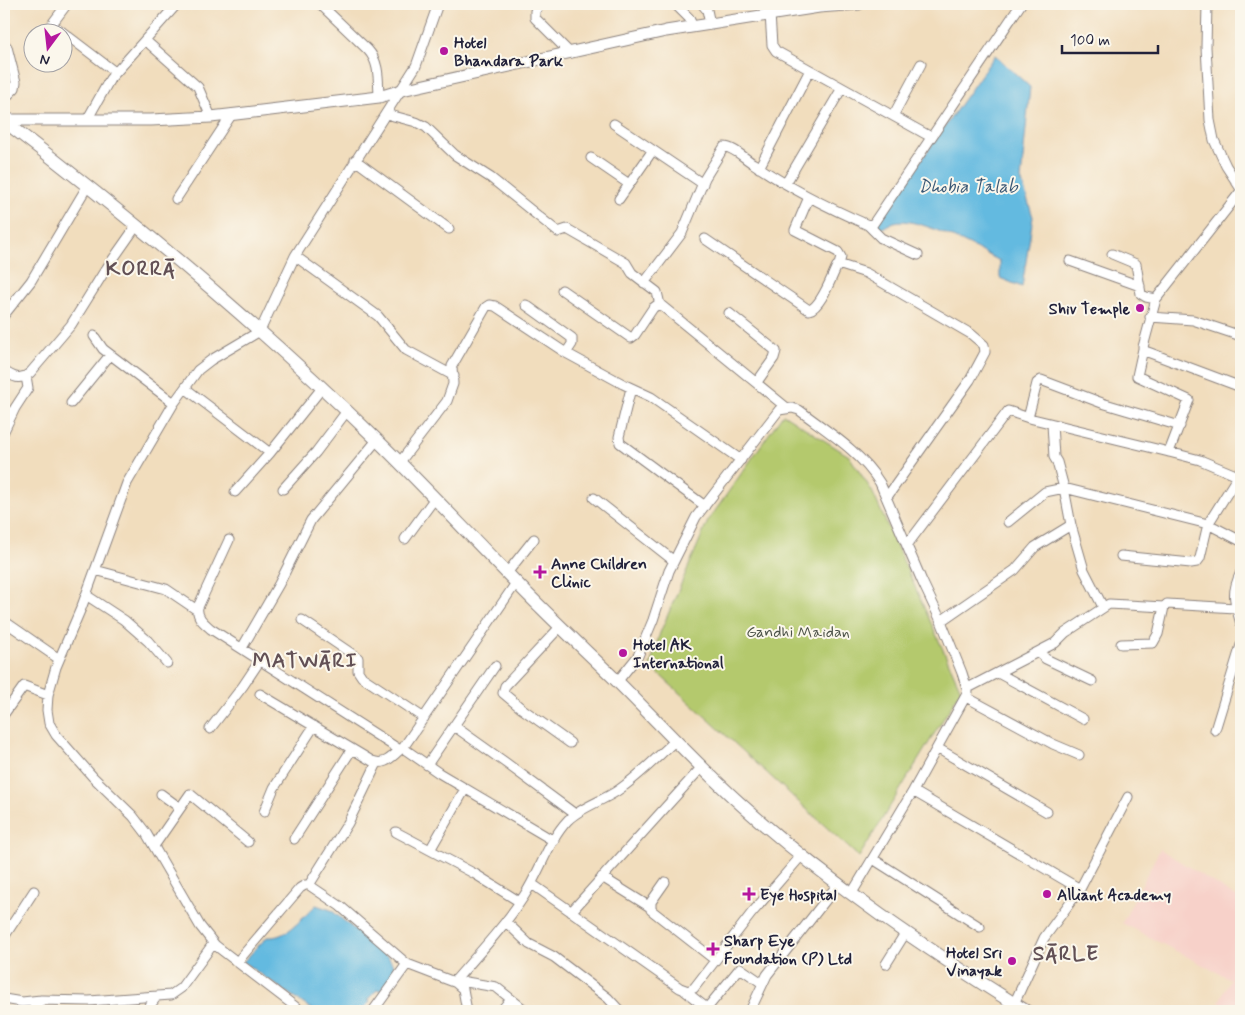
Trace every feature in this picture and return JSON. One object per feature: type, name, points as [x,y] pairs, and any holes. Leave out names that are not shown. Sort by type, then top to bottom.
[{"type":"highway","points":[[4,120],[88,185],[137,226],[260,331],[347,411],[400,462],[506,573],[701,768],[747,810],[802,855],[906,932],[1026,1011]]},
{"type":"main road","points":[[4,120],[152,120],[211,117],[379,96],[693,27],[790,12],[820,5],[859,4]]},
{"type":"street","points":[[67,4],[52,24],[115,72]]},
{"type":"street","points":[[87,120],[115,72],[176,4]]},
{"type":"street","points":[[320,4],[372,54],[377,66],[379,96]]},
{"type":"street","points":[[301,1011],[290,1008],[213,944],[200,926],[154,846],[133,816],[88,771],[56,735],[49,723],[47,710],[48,695],[59,659],[86,596],[127,483],[174,403],[198,370],[211,360],[260,331],[295,256],[355,160],[402,90],[420,57],[438,4]]},
{"type":"street","points":[[540,4],[535,11],[535,18],[570,53]]},
{"type":"street","points":[[675,4],[686,14],[693,27]]},
{"type":"street","points":[[702,4],[707,10],[710,24]]},
{"type":"street","points":[[868,225],[875,223],[1021,4]]},
{"type":"street","points":[[1169,452],[1190,400],[1137,376],[1150,317],[1156,299],[1241,190],[1226,166],[1214,140],[1210,120],[1206,47],[1207,4]]},
{"type":"street","points":[[770,14],[773,48],[931,137]]},
{"type":"street","points":[[144,40],[198,87],[211,117]]},
{"type":"street","points":[[4,44],[7,48],[16,82],[15,88],[4,99]]},
{"type":"street","points":[[893,116],[921,64]]},
{"type":"street","points":[[759,168],[810,70]]},
{"type":"street","points":[[786,183],[842,88]]},
{"type":"street","points":[[176,199],[232,114]]},
{"type":"street","points":[[386,114],[416,122],[426,127],[455,155],[491,178],[558,232],[567,229],[624,261],[632,273],[658,293],[660,305],[787,408]]},
{"type":"street","points":[[614,124],[703,184]]},
{"type":"street","points":[[644,283],[682,233],[703,184],[724,147],[730,148],[759,168],[809,197],[868,225],[881,238],[918,255]]},
{"type":"street","points":[[619,199],[653,150]]},
{"type":"street","points":[[591,158],[629,184]]},
{"type":"street","points":[[355,160],[449,229]]},
{"type":"street","points":[[4,315],[31,281],[88,185]]},
{"type":"street","points":[[706,239],[809,310],[813,309],[839,265],[841,257],[838,252],[795,230],[809,197]]},
{"type":"street","points":[[4,371],[15,377],[26,376],[71,325],[104,272],[137,226]]},
{"type":"street","points":[[1112,254],[1136,264],[1142,295],[1156,299]]},
{"type":"street","points":[[295,256],[378,316],[406,350],[454,376]]},
{"type":"street","points":[[1070,261],[1140,286]]},
{"type":"street","points":[[839,265],[866,273],[971,334],[986,349],[970,380],[887,497]]},
{"type":"street","points":[[562,290],[631,338],[653,308],[660,305]]},
{"type":"street","points":[[400,462],[447,401],[454,376],[452,366],[486,307],[489,305],[503,311],[566,353],[651,397],[741,460]]},
{"type":"street","points":[[526,306],[572,338],[572,344],[566,353]]},
{"type":"street","points":[[729,313],[776,351],[774,358],[756,382]]},
{"type":"street","points":[[1150,317],[1193,320],[1241,336]]},
{"type":"street","points":[[94,336],[99,345],[110,355],[174,403]]},
{"type":"street","points":[[1143,349],[1241,387]]},
{"type":"street","points":[[72,403],[110,355]]},
{"type":"street","points":[[4,430],[28,388],[26,376]]},
{"type":"street","points":[[1028,418],[1037,383],[1041,380],[1102,404],[1180,426]]},
{"type":"street","points":[[186,388],[270,453]]},
{"type":"street","points":[[235,492],[270,453],[322,388]]},
{"type":"street","points":[[632,388],[619,437],[620,443],[705,506]]},
{"type":"street","points":[[617,682],[638,656],[653,620],[669,571],[696,518],[775,414],[779,410],[787,408],[799,410],[838,438],[872,469],[887,497],[941,621],[967,692],[1053,744],[1079,755]]},
{"type":"street","points":[[908,544],[1008,410],[1028,418],[1169,452],[1240,472],[1208,524],[1200,558],[1197,562],[1121,556]]},
{"type":"street","points":[[283,489],[316,452],[347,411]]},
{"type":"street","points":[[1052,424],[1054,457],[1064,488],[1071,525],[1084,570],[1103,607]]},
{"type":"street","points":[[242,648],[311,520],[322,504],[378,440]]},
{"type":"street","points":[[1008,522],[1045,492],[1064,488],[1208,524],[1241,541]]},
{"type":"street","points":[[405,539],[435,498]]},
{"type":"street","points":[[594,498],[674,560]]},
{"type":"street","points":[[941,621],[1015,570],[1035,547],[1071,525]]},
{"type":"street","points":[[506,573],[534,539]]},
{"type":"street","points":[[230,540],[200,600],[197,610],[199,616],[211,629],[465,789],[554,841]]},
{"type":"street","points":[[95,570],[166,590],[197,610]]},
{"type":"street","points":[[1241,572],[1237,581],[1234,600],[1241,624]]},
{"type":"street","points":[[260,694],[377,763],[385,762],[402,749],[516,583]]},
{"type":"street","points":[[86,596],[124,620],[148,641],[168,663]]},
{"type":"street","points":[[852,893],[913,791],[967,692],[998,673],[1055,643],[1065,633],[1109,604],[1164,607],[1170,604],[1236,608]]},
{"type":"street","points":[[1121,644],[1153,643],[1158,634],[1164,607]]},
{"type":"street","points":[[302,620],[358,658],[358,671],[362,677],[424,718]]},
{"type":"street","points":[[4,621],[59,659]]},
{"type":"street","points":[[560,627],[505,686],[503,692],[521,708],[570,743]]},
{"type":"street","points":[[1215,730],[1241,649]]},
{"type":"street","points":[[1038,652],[1046,659],[1092,681]]},
{"type":"street","points":[[210,729],[246,682],[260,659]]},
{"type":"street","points":[[427,765],[495,666]]},
{"type":"street","points":[[998,673],[1083,719]]},
{"type":"street","points":[[4,714],[24,686],[48,695]]},
{"type":"street","points":[[264,812],[274,788],[314,726]]},
{"type":"street","points":[[454,726],[575,814]]},
{"type":"street","points":[[457,983],[520,902],[568,820],[575,814],[619,790],[675,742]]},
{"type":"street","points":[[937,748],[1047,812]]},
{"type":"street","points":[[294,840],[352,749]]},
{"type":"street","points":[[309,885],[353,812],[377,763]]},
{"type":"street","points":[[571,912],[701,768]]},
{"type":"street","points":[[430,850],[465,789]]},
{"type":"street","points":[[913,791],[1080,889]]},
{"type":"street","points":[[161,794],[180,808]]},
{"type":"street","points":[[154,846],[190,794],[248,842]]},
{"type":"street","points":[[1014,1004],[1044,938],[1080,889],[1128,797]]},
{"type":"street","points":[[396,832],[483,879],[520,902]]},
{"type":"street","points":[[685,991],[694,988],[750,914],[802,855]]},
{"type":"street","points":[[873,859],[980,927]]},
{"type":"street","points":[[602,877],[650,907],[715,960]]},
{"type":"street","points":[[650,907],[652,899],[665,882]]},
{"type":"street","points":[[750,1011],[762,982],[839,883]]},
{"type":"street","points":[[532,884],[704,1006],[708,1007],[740,968],[762,982]]},
{"type":"street","points":[[237,962],[300,888],[309,885],[340,906],[407,964],[457,983],[463,989],[467,1011]]},
{"type":"street","points":[[4,937],[34,891]]},
{"type":"street","points":[[506,922],[529,944],[554,958],[608,998],[620,1011]]},
{"type":"street","points":[[886,964],[906,932]]},
{"type":"street","points":[[4,999],[22,1002],[41,1000],[89,1001],[171,995],[181,988],[213,944]]},
{"type":"street","points":[[373,1011],[407,964]]},
{"type":"street","points":[[457,983],[466,982],[496,987],[526,1011]]},
{"type":"street","points":[[146,1011],[157,996]]},
{"type":"street","points":[[501,1011],[511,999]]},
{"type":"street","points":[[33,1011],[41,1000]]},
{"type":"shaded area","points":[[1160,849],[1241,900],[1241,1011],[1235,1011],[1219,1002],[1230,979],[1122,923]]},
{"type":"green space","name":"Gandhi Maidan","points":[[783,414],[849,456],[872,491],[961,690],[859,857],[650,666],[660,633],[708,521]]},
{"type":"water","name":"Dhobia Talab","points":[[995,55],[1030,87],[1021,179],[1033,217],[1022,287],[1000,278],[1000,261],[932,228],[904,221],[894,222],[880,230],[875,226]]},
{"type":"water","points":[[316,905],[331,910],[389,958],[396,971],[380,991],[378,989],[368,999],[370,1002],[361,1011],[314,1011],[243,962],[267,937],[281,935],[288,931]]},
{"type":"place","name":"Hotel Bhandara Park","points":[[444,51]]},
{"type":"place","name":"Shiv Temple","points":[[1140,308]]},
{"type":"place","name":"Anne Children Clinic","points":[[540,572]]},
{"type":"place","name":"Hotel AK International","points":[[623,653]]},
{"type":"place","name":"Eye Hospital","points":[[749,894]]},
{"type":"place","name":"Alliant Academy","points":[[1047,894]]},
{"type":"place","name":"Sharp Eye Foundation (P) Ltd","points":[[713,949]]},
{"type":"place","name":"Hotel Sri Vinayak","points":[[1012,961]]},
{"type":"district","name":"KORRĀ","points":[[141,268]]},
{"type":"district","name":"MATWĀRI","points":[[305,660]]},
{"type":"district","name":"SĀRLE","points":[[1066,953]]}]
